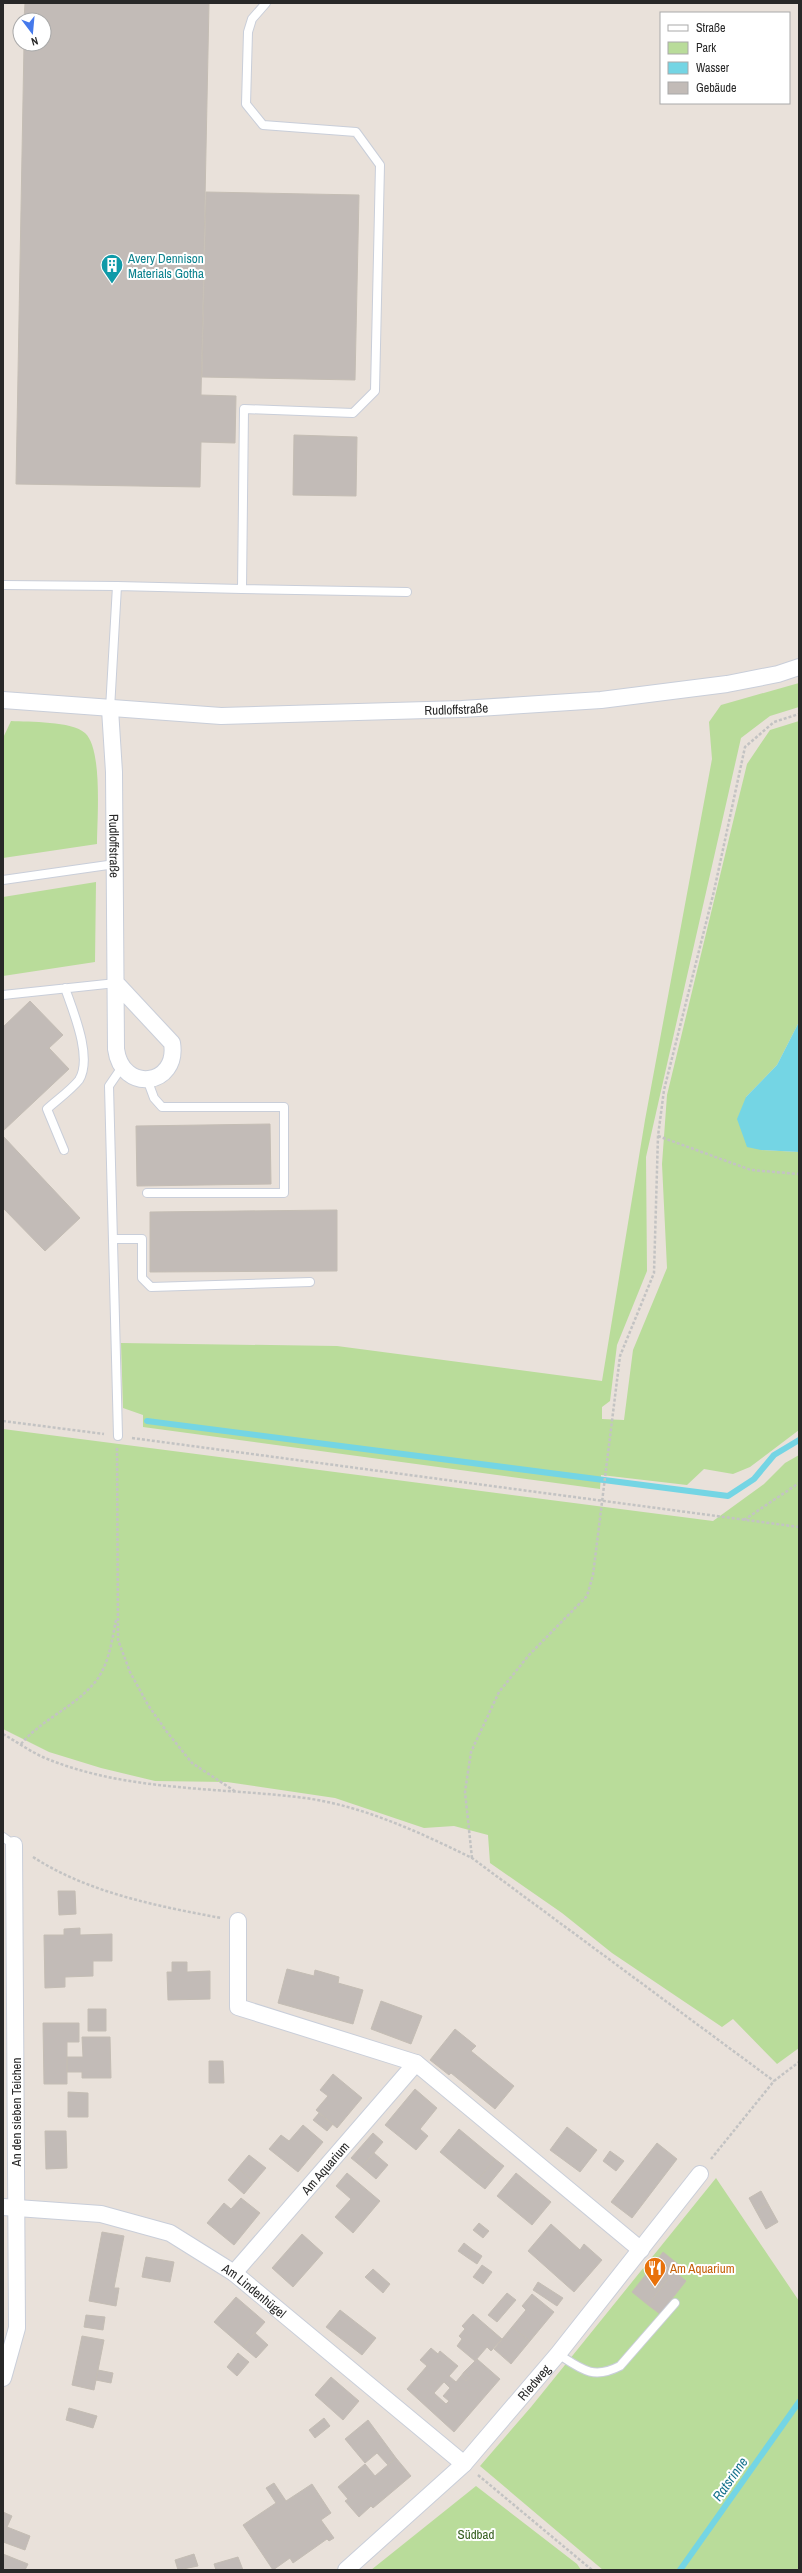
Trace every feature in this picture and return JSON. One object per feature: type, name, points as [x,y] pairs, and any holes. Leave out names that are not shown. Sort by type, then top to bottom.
[{"type":"street","name":"Rudloffstraße","points":[[3,700],[221,716],[508,707],[601,700],[727,684],[778,674],[799,667]]},
{"type":"street","name":"Rudloffstraße","points":[[110,709],[114,772],[116,1049],[117,1058],[122,1067]]},
{"type":"street","points":[[116,984],[172,1043],[173,1052],[167,1069],[159,1076],[147,1080],[136,1079],[127,1074],[122,1067]]},
{"type":"street","name":"An den sieben Teichen","points":[[3,2378],[17,2328],[10,2207],[8,1841]]},
{"type":"street","points":[[238,1921],[238,2006],[416,2063],[641,2250]]},
{"type":"street","name":"Am Aquarium","points":[[234,2273],[416,2063]]},
{"type":"street","name":"Riedweg","points":[[346,2570],[464,2464],[558,2354],[700,2174]]},
{"type":"street","name":"Am Lindenhügel","points":[[10,2207],[101,2214],[170,2233],[234,2273],[464,2464]]},
{"type":"lane","points":[[242,590],[244,409],[353,413],[375,390],[380,165],[356,132],[263,125],[246,104],[248,32],[252,19],[266,3]]},
{"type":"lane","points":[[3,584],[242,590],[408,592]]},
{"type":"lane","points":[[110,709],[117,586]]},
{"type":"lane","points":[[3,880],[115,864]]},
{"type":"lane","points":[[3,995],[116,984]]},
{"type":"lane","points":[[64,1150],[47,1109],[78,1080],[84,1069],[81,1035],[65,988]]},
{"type":"lane","points":[[118,1436],[109,1086],[122,1067]]},
{"type":"lane","points":[[147,1080],[154,1098],[162,1107],[284,1107],[284,1193],[147,1193]]},
{"type":"lane","points":[[113,1239],[142,1239],[142,1278],[151,1287],[310,1282]]},
{"type":"lane","points":[[558,2354],[589,2373],[611,2370],[620,2366],[675,2304]]},
{"type":"path","points":[[472,1858],[465,1792],[471,1752],[500,1692],[529,1655],[587,1596],[593,1575],[607,1472],[620,1356],[654,1273],[658,1136],[664,1090],[714,891],[745,748],[774,722],[799,714]]},
{"type":"path","points":[[658,1136],[751,1170],[799,1174]]},
{"type":"path","points":[[3,1420],[603,1503],[799,1528]]},
{"type":"path","points":[[118,1436],[118,1640],[130,1672],[148,1704],[167,1732],[192,1763],[237,1792]]},
{"type":"path","points":[[744,1520],[799,1483]]},
{"type":"path","points":[[20,1744],[29,1734],[68,1706],[96,1681],[107,1661],[117,1618]]},
{"type":"path","points":[[3,1734],[45,1758],[100,1774],[160,1786],[306,1798],[364,1811],[472,1858],[774,2080]]},
{"type":"path","points":[[8,1841],[50,1868],[141,1903],[238,1921]]},
{"type":"path","points":[[700,2174],[774,2080],[799,2062]]},
{"type":"path","points":[[464,2464],[592,2570]]},
{"type":"green space","points":[[799,683],[799,707],[770,716],[741,738],[646,1157],[647,1271],[617,1345],[610,1401],[602,1407],[602,1419],[624,1420],[633,1350],[667,1268],[662,1164],[667,1095],[747,764],[770,730],[799,721],[799,1022],[777,1065],[746,1097],[761,1150],[799,1152],[799,1430],[750,1467],[733,1474],[704,1469],[687,1485],[601,1475],[600,1489],[143,1427],[143,1415],[123,1408],[121,1343],[337,1346],[602,1381],[645,1120],[712,759],[709,722],[721,705]]},
{"type":"green space","points":[[11,721],[39,722],[70,726],[85,733],[91,741],[97,769],[98,786],[97,844],[3,858],[3,738]]},
{"type":"green space","points":[[96,882],[95,962],[3,976],[3,897]]},
{"type":"green space","points":[[3,1429],[713,1521],[764,1484],[785,1463],[799,1455],[799,2048],[777,2064],[733,2019],[722,2027],[612,1953],[562,1913],[490,1863],[488,1835],[454,1826],[424,1828],[335,1798],[227,1782],[155,1781],[101,1768],[49,1752],[3,1729]]},
{"type":"green space","points":[[716,2178],[799,2301],[799,2570],[603,2570],[480,2466],[531,2407]]},
{"type":"green space","name":"Südbad","points":[[476,2486],[577,2564],[581,2570],[371,2570]]},
{"type":"water","points":[[799,1022],[799,1152],[761,1150],[747,1147],[737,1119],[746,1097],[777,1065]]},
{"type":"building","name":"Avery Dennison Materials Gotha","points":[[25,3],[209,3],[201,395],[236,396],[235,443],[201,442],[200,487],[16,484],[24,52],[52,52],[52,12],[24,12]]},
{"type":"building","points":[[206,192],[359,195],[355,380],[202,377]]},
{"type":"building","points":[[294,435],[357,437],[356,496],[293,495]]},
{"type":"building","points":[[30,1001],[63,1035],[49,1048],[69,1069],[3,1131],[3,1027]]},
{"type":"building","points":[[270,1124],[271,1184],[137,1186],[136,1126]]},
{"type":"building","points":[[3,1136],[80,1218],[45,1251],[3,1208]]},
{"type":"building","points":[[337,1210],[337,1271],[150,1272],[150,1212]]},
{"type":"building","points":[[58,1891],[75,1891],[76,1914],[59,1915]]},
{"type":"building","points":[[80,1928],[80,1935],[112,1934],[112,1961],[93,1961],[93,1976],[65,1977],[65,1987],[45,1988],[44,1935],[64,1935],[64,1929]]},
{"type":"building","points":[[172,1962],[187,1962],[187,1972],[210,1971],[210,1999],[168,2000],[167,1972],[172,1972]]},
{"type":"building","points":[[287,1969],[314,1976],[315,1970],[339,1977],[338,1983],[363,1990],[353,2024],[278,2003]]},
{"type":"building","points":[[381,2001],[422,2016],[411,2044],[371,2029]]},
{"type":"building","points":[[88,2009],[106,2009],[106,2031],[88,2031]]},
{"type":"building","points":[[43,2023],[79,2023],[79,2042],[67,2042],[67,2084],[44,2084]]},
{"type":"building","points":[[455,2029],[476,2046],[471,2051],[514,2086],[495,2109],[451,2073],[449,2075],[430,2060]]},
{"type":"building","points":[[82,2037],[110,2037],[111,2078],[82,2078],[82,2072],[67,2072],[67,2057],[83,2057]]},
{"type":"building","points":[[209,2061],[223,2061],[224,2083],[209,2083]]},
{"type":"building","points":[[333,2074],[362,2098],[337,2128],[316,2110],[328,2096],[320,2090]]},
{"type":"building","points":[[415,2089],[437,2108],[420,2129],[428,2136],[416,2150],[385,2125]]},
{"type":"building","points":[[68,2092],[88,2093],[88,2117],[68,2117]]},
{"type":"building","points":[[319,2113],[333,2124],[327,2131],[313,2120]]},
{"type":"building","points":[[303,2125],[323,2142],[298,2172],[269,2149],[281,2135],[289,2141]]},
{"type":"building","points":[[567,2127],[597,2150],[580,2172],[550,2150]]},
{"type":"building","points":[[459,2129],[495,2159],[476,2182],[440,2152]]},
{"type":"building","points":[[45,2131],[66,2131],[67,2168],[46,2169]]},
{"type":"building","points":[[373,2133],[383,2142],[362,2167],[351,2158]]},
{"type":"building","points":[[657,2143],[677,2159],[632,2218],[611,2202]]},
{"type":"building","points":[[610,2151],[624,2161],[616,2171],[603,2161]]},
{"type":"building","points":[[374,2153],[388,2165],[376,2179],[362,2167]]},
{"type":"building","points":[[249,2155],[266,2168],[254,2182],[238,2168]]},
{"type":"building","points":[[495,2159],[504,2166],[485,2189],[476,2182]]},
{"type":"building","points":[[238,2168],[254,2182],[244,2194],[228,2180]]},
{"type":"building","points":[[347,2173],[380,2201],[353,2233],[335,2217],[351,2199],[336,2186]]},
{"type":"building","points":[[516,2173],[551,2202],[532,2225],[497,2196]]},
{"type":"building","points":[[761,2191],[768,2204],[756,2211],[749,2198]]},
{"type":"building","points":[[241,2198],[260,2213],[234,2245],[207,2223],[224,2203],[231,2209]]},
{"type":"building","points":[[768,2204],[778,2222],[766,2229],[756,2211]]},
{"type":"building","points":[[479,2223],[489,2231],[483,2238],[473,2230]]},
{"type":"building","points":[[551,2224],[580,2250],[584,2244],[602,2260],[574,2292],[528,2251]]},
{"type":"building","points":[[102,2232],[124,2236],[114,2288],[119,2288],[116,2306],[89,2301]]},
{"type":"building","points":[[302,2234],[323,2253],[293,2287],[272,2268]]},
{"type":"building","points":[[464,2243],[473,2250],[468,2258],[458,2251]]},
{"type":"building","points":[[473,2250],[482,2256],[477,2264],[468,2258]]},
{"type":"building","points":[[663,2252],[679,2265],[667,2280],[651,2268]]},
{"type":"building","points":[[146,2257],[174,2262],[170,2282],[142,2277]]},
{"type":"building","points":[[482,2265],[492,2272],[483,2284],[473,2277]]},
{"type":"building","points":[[651,2268],[667,2280],[648,2305],[632,2292]]},
{"type":"building","points":[[373,2269],[390,2284],[383,2293],[365,2277]]},
{"type":"building","points":[[674,2271],[686,2281],[660,2314],[648,2305]]},
{"type":"building","points":[[538,2282],[563,2298],[557,2306],[533,2290]]},
{"type":"building","points":[[507,2293],[516,2300],[497,2322],[488,2315]]},
{"type":"building","points":[[532,2294],[554,2312],[530,2341],[512,2327],[526,2310],[522,2306]]},
{"type":"building","points":[[236,2297],[265,2322],[243,2347],[214,2322]]},
{"type":"building","points":[[340,2310],[376,2338],[362,2355],[326,2327]]},
{"type":"building","points":[[473,2314],[502,2339],[491,2351],[487,2347],[475,2361],[457,2346],[462,2339],[459,2336],[465,2329],[462,2326]]},
{"type":"building","points":[[86,2315],[105,2317],[103,2330],[84,2327]]},
{"type":"building","points":[[512,2327],[530,2341],[511,2364],[494,2349]]},
{"type":"building","points":[[255,2333],[268,2345],[256,2358],[243,2347]]},
{"type":"building","points":[[82,2336],[104,2340],[94,2390],[72,2385]]},
{"type":"building","points":[[431,2348],[438,2354],[440,2351],[458,2366],[449,2376],[456,2382],[461,2376],[466,2381],[470,2377],[464,2372],[477,2359],[500,2379],[454,2432],[407,2389],[427,2366],[420,2360]],"holes":[[[444,2382],[450,2388],[443,2396],[449,2401],[446,2404],[434,2393]]]},
{"type":"building","points":[[238,2353],[249,2362],[237,2376],[227,2367]]},
{"type":"building","points":[[98,2370],[113,2373],[111,2383],[96,2380]]},
{"type":"building","points":[[464,2372],[470,2377],[466,2381],[461,2376]]},
{"type":"building","points":[[331,2377],[359,2401],[343,2420],[315,2395]]},
{"type":"building","points":[[69,2408],[97,2416],[93,2428],[66,2420]]},
{"type":"building","points":[[324,2418],[330,2426],[315,2438],[309,2430]]},
{"type":"building","points":[[368,2420],[396,2458],[388,2465],[377,2453],[365,2463],[345,2439]]},
{"type":"building","points":[[396,2458],[411,2476],[373,2508],[371,2506],[359,2517],[345,2501],[348,2499],[338,2487],[365,2464],[375,2476]]},
{"type":"building","points":[[274,2483],[286,2501],[312,2484],[331,2513],[321,2520],[334,2538],[329,2541],[327,2539],[293,2563],[290,2558],[273,2570],[243,2525],[276,2503],[266,2488]]},
{"type":"building","points":[[3,2512],[12,2516],[7,2527],[30,2536],[25,2550],[3,2542]]},
{"type":"building","points":[[3,2554],[28,2564],[25,2570],[3,2570]]},
{"type":"building","points":[[194,2554],[198,2566],[178,2570],[175,2560]]},
{"type":"building","points":[[238,2557],[243,2570],[216,2570],[214,2564]]},
{"type":"waterway","points":[[147,1421],[728,1496],[754,1479],[774,1455],[799,1440]]},
{"type":"waterway","name":"Ratsrinne","points":[[680,2570],[799,2402]]},
{"type":"place","name":"Avery Dennison Materials Gotha","points":[[112,284]]},
{"type":"place","name":"Am Aquarium","points":[[655,2288]]}]
